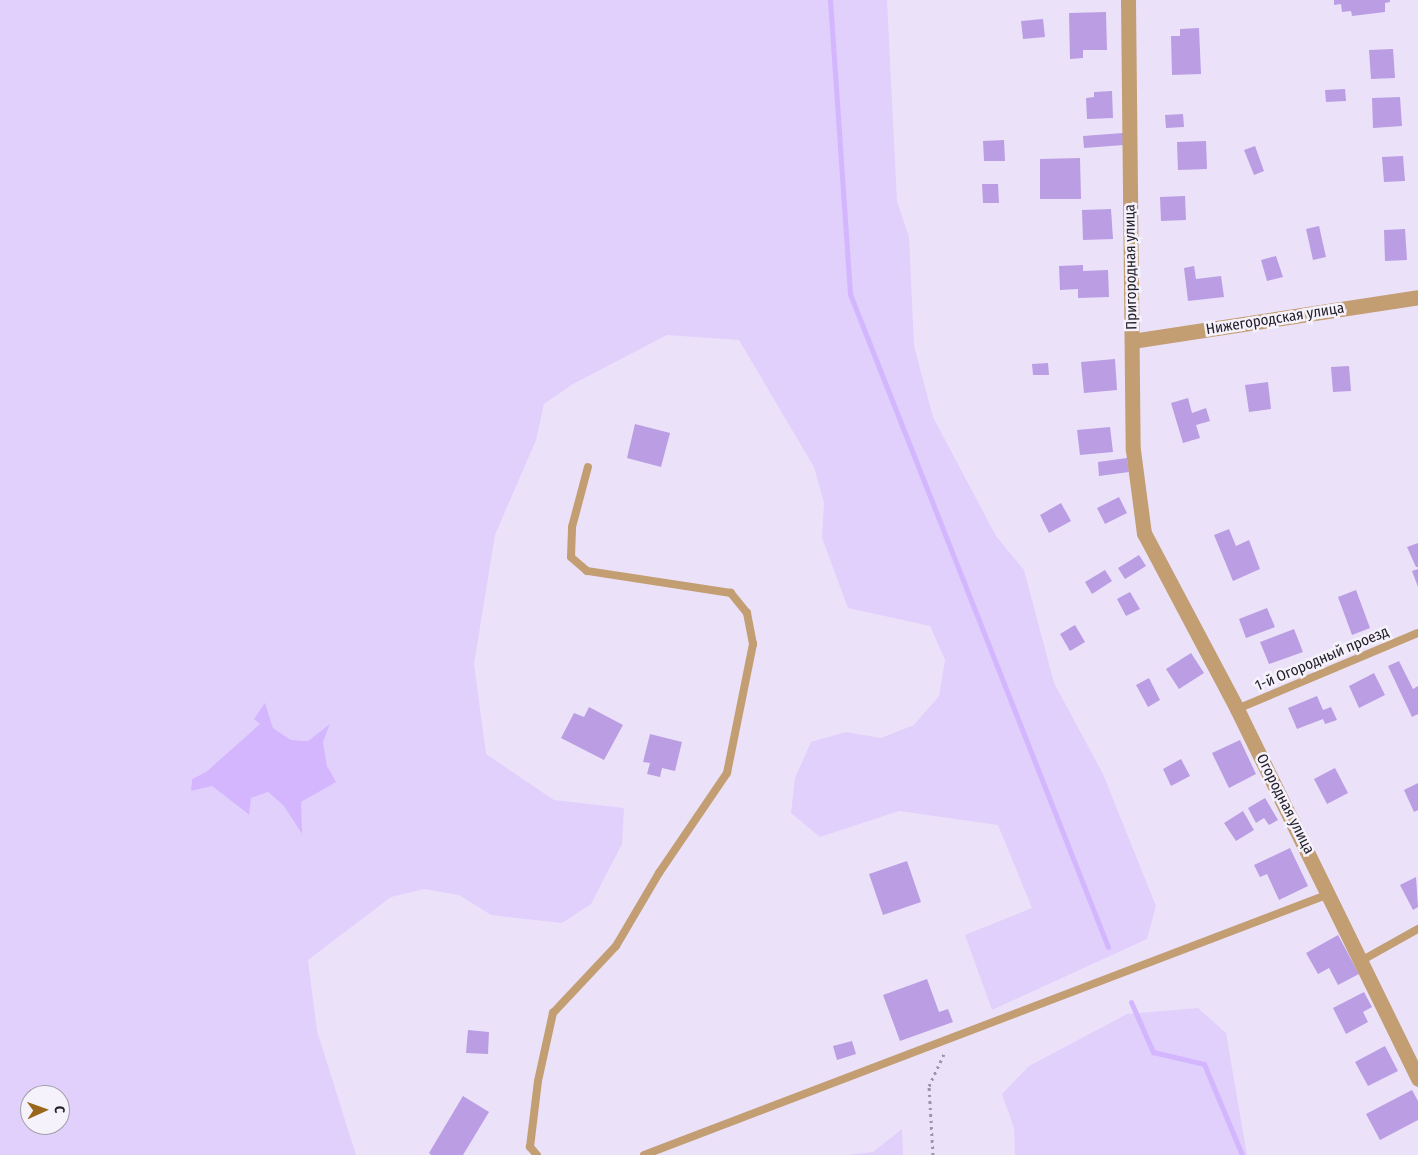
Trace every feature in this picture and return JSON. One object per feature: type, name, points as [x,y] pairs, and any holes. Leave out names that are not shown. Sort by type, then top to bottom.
[{"type":"street","name":"Пригородная улица","points":[[1128,0],[1133,450],[1144,533]]},
{"type":"street","name":"Нижегородская улица","points":[[1132,341],[1418,297]]},
{"type":"street","name":"Огородная улица","points":[[1144,533],[1237,709],[1329,894],[1358,962],[1418,1079]]},
{"type":"lane","points":[[537,1155],[530,1147],[538,1081],[553,1014],[616,946],[659,873],[727,773],[753,644],[747,612],[731,593],[587,571],[571,556],[572,527],[588,467]]},
{"type":"lane","name":"1-й Огородный проезд","points":[[1237,709],[1418,633]]},
{"type":"lane","points":[[644,1155],[951,1040],[1329,894]]},
{"type":"lane","points":[[1358,962],[1418,929]]},
{"type":"path","points":[[933,1155],[929,1086],[951,1040]]},
{"type":"shaded area","points":[[0,0],[887,0],[897,201],[909,237],[914,346],[933,417],[996,536],[1024,570],[1054,683],[1103,774],[1156,906],[1147,939],[992,1010],[965,935],[1032,908],[998,825],[899,811],[820,837],[791,813],[795,778],[811,742],[846,732],[881,738],[914,725],[939,696],[945,660],[930,626],[848,608],[822,538],[824,503],[814,467],[739,340],[667,335],[573,384],[544,404],[536,440],[495,535],[474,664],[486,754],[554,800],[624,808],[622,844],[591,904],[562,923],[491,915],[459,895],[424,889],[391,897],[308,960],[317,1031],[356,1155],[0,1155]],"holes":[[[265,704],[273,728],[291,740],[308,741],[330,725],[323,742],[327,766],[335,782],[301,802],[301,833],[283,805],[268,792],[251,798],[248,815],[212,786],[191,791],[192,779],[206,772],[261,723]]]},
{"type":"shaded area","points":[[265,703],[273,728],[291,740],[308,741],[330,724],[323,742],[327,766],[336,782],[301,802],[302,834],[283,805],[268,792],[251,798],[249,815],[212,786],[191,791],[192,779],[206,772],[260,724],[254,719]]},
{"type":"shaded area","points":[[1198,1008],[1226,1033],[1247,1155],[1015,1155],[1014,1128],[1002,1094],[1029,1066],[1127,1014]]},
{"type":"shaded area","points":[[902,1129],[903,1155],[847,1155],[873,1152]]},
{"type":"building","points":[[1334,0],[1390,0],[1390,2],[1385,3],[1385,12],[1352,16],[1351,11],[1342,12],[1341,4],[1334,5]]},
{"type":"building","points":[[1106,12],[1107,50],[1083,50],[1083,58],[1070,59],[1069,13]]},
{"type":"building","points":[[1043,19],[1045,37],[1023,39],[1021,21]]},
{"type":"building","points":[[1199,28],[1201,74],[1172,75],[1171,36],[1180,36],[1180,29]]},
{"type":"building","points":[[1393,49],[1395,78],[1371,79],[1369,50]]},
{"type":"building","points":[[1345,89],[1346,101],[1326,102],[1325,90]]},
{"type":"building","points":[[1112,91],[1113,118],[1087,119],[1086,98],[1094,97],[1094,92]]},
{"type":"building","points":[[1400,97],[1402,126],[1373,128],[1372,98]]},
{"type":"building","points":[[1183,114],[1184,127],[1166,128],[1165,115]]},
{"type":"building","points":[[1123,133],[1124,145],[1084,148],[1083,136]]},
{"type":"building","points":[[1004,140],[1005,161],[984,161],[983,141]]},
{"type":"building","points":[[1206,141],[1207,169],[1178,170],[1177,142]]},
{"type":"building","points":[[1255,146],[1264,171],[1254,175],[1244,150]]},
{"type":"building","points":[[1403,156],[1405,181],[1384,182],[1382,157]]},
{"type":"building","points":[[1080,158],[1081,199],[1040,199],[1040,159]]},
{"type":"building","points":[[982,184],[998,184],[999,203],[983,203]]},
{"type":"building","points":[[1185,196],[1186,220],[1161,221],[1160,197]]},
{"type":"building","points":[[1111,209],[1113,239],[1083,240],[1082,210]]},
{"type":"building","points":[[1319,226],[1326,257],[1313,260],[1306,229]]},
{"type":"building","points":[[1405,229],[1407,260],[1385,261],[1384,230]]},
{"type":"building","points":[[1276,256],[1283,277],[1267,281],[1261,260]]},
{"type":"building","points":[[1083,265],[1083,271],[1108,270],[1109,297],[1078,298],[1078,289],[1060,290],[1059,266]]},
{"type":"building","points":[[1194,266],[1196,279],[1221,276],[1224,297],[1188,301],[1184,268]]},
{"type":"building","points":[[1115,359],[1117,390],[1084,393],[1081,362]]},
{"type":"building","points":[[1048,363],[1049,375],[1033,375],[1032,364]]},
{"type":"building","points":[[1349,366],[1351,391],[1333,392],[1331,367]]},
{"type":"building","points":[[1268,382],[1271,409],[1249,412],[1245,385]]},
{"type":"building","points":[[1188,398],[1192,413],[1206,408],[1210,421],[1196,425],[1200,438],[1183,443],[1171,403]]},
{"type":"building","points":[[635,424],[670,433],[661,467],[627,458]]},
{"type":"building","points":[[1110,427],[1113,452],[1080,455],[1077,430]]},
{"type":"building","points":[[1127,458],[1129,472],[1099,476],[1098,462]]},
{"type":"building","points":[[1119,497],[1127,513],[1105,524],[1097,508]]},
{"type":"building","points":[[1061,503],[1071,521],[1049,533],[1040,515]]},
{"type":"building","points":[[1229,529],[1236,546],[1249,540],[1260,569],[1233,581],[1214,535]]},
{"type":"building","points":[[1418,543],[1418,567],[1416,567],[1407,547]]},
{"type":"building","points":[[1139,555],[1146,566],[1125,579],[1118,568]]},
{"type":"building","points":[[1418,569],[1418,587],[1412,571]]},
{"type":"building","points":[[1105,570],[1112,581],[1092,594],[1085,582]]},
{"type":"building","points":[[1356,590],[1370,628],[1352,635],[1338,597]]},
{"type":"building","points":[[1130,592],[1140,609],[1126,616],[1117,599]]},
{"type":"building","points":[[1267,608],[1275,627],[1246,638],[1239,619]]},
{"type":"building","points":[[1075,625],[1085,642],[1070,651],[1060,634]]},
{"type":"building","points":[[1294,629],[1303,652],[1269,664],[1260,642]]},
{"type":"building","points":[[1191,653],[1204,673],[1179,689],[1166,669]]},
{"type":"building","points":[[1399,661],[1413,689],[1418,686],[1418,714],[1412,717],[1388,666]]},
{"type":"building","points":[[1374,673],[1385,695],[1359,708],[1349,686]]},
{"type":"building","points":[[1149,678],[1160,700],[1148,707],[1136,685]]},
{"type":"building","points":[[1317,696],[1323,710],[1331,707],[1337,720],[1325,724],[1323,719],[1297,729],[1288,708]]},
{"type":"building","points":[[589,707],[623,725],[604,760],[561,738],[574,713],[584,717]]},
{"type":"building","points":[[650,734],[682,742],[675,771],[662,768],[660,777],[647,774],[650,763],[643,762]]},
{"type":"building","points":[[1240,740],[1256,774],[1229,788],[1212,753]]},
{"type":"building","points":[[1181,759],[1190,776],[1171,786],[1163,769]]},
{"type":"building","points":[[1335,768],[1348,793],[1327,804],[1314,779]]},
{"type":"building","points":[[1418,783],[1418,810],[1414,812],[1404,790]]},
{"type":"building","points":[[1265,798],[1278,820],[1269,825],[1264,818],[1256,823],[1248,808]]},
{"type":"building","points":[[1243,811],[1254,830],[1236,841],[1224,823]]},
{"type":"building","points":[[1290,848],[1308,886],[1279,900],[1267,874],[1260,877],[1254,865]]},
{"type":"building","points":[[907,861],[921,902],[883,915],[869,874]]},
{"type":"building","points":[[1416,877],[1418,907],[1413,910],[1400,885]]},
{"type":"building","points":[[1338,935],[1359,974],[1338,985],[1329,968],[1318,974],[1306,953]]},
{"type":"building","points":[[927,979],[939,1012],[948,1009],[953,1022],[900,1041],[883,995]]},
{"type":"building","points":[[1364,992],[1372,1007],[1363,1012],[1368,1022],[1346,1034],[1333,1008]]},
{"type":"building","points":[[468,1030],[489,1032],[488,1054],[466,1053]]},
{"type":"building","points":[[852,1041],[856,1054],[837,1060],[833,1046]]},
{"type":"building","points":[[1385,1046],[1398,1071],[1368,1086],[1355,1062]]},
{"type":"building","points":[[1412,1090],[1418,1101],[1418,1120],[1380,1140],[1366,1114]]},
{"type":"building","points":[[463,1096],[489,1112],[463,1155],[431,1155],[429,1153]]},
{"type":"waterway","points":[[830,0],[850,294],[1108,947]]},
{"type":"waterway","points":[[1131,1002],[1153,1052],[1204,1064],[1242,1155]]}]
